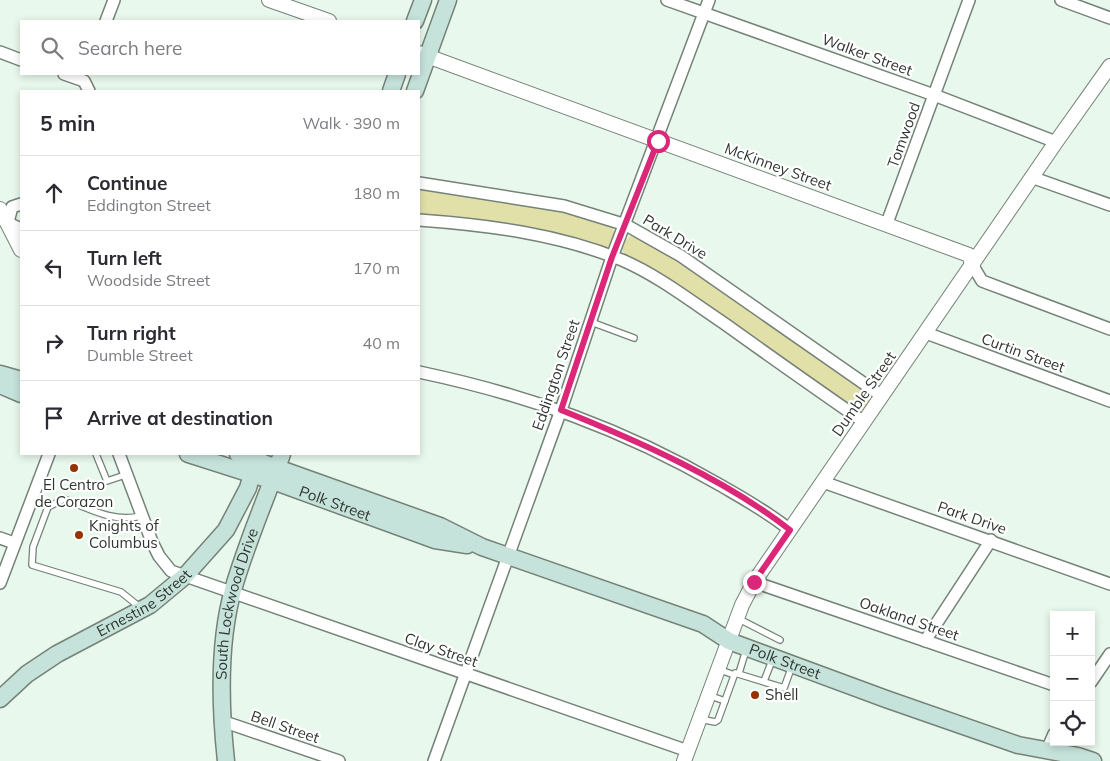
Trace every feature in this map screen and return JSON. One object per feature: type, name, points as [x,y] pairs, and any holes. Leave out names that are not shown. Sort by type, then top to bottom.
[{"type":"main road","points":[[416,20],[423,0]]},
{"type":"main road","points":[[420,68],[423,55],[448,0]]},
{"type":"main road","points":[[391,90],[397,75]]},
{"type":"main road","points":[[415,90],[419,75]]},
{"type":"main road","points":[[0,374],[20,380]]},
{"type":"main road","points":[[0,385],[20,394]]},
{"type":"main road","name":"Polk Street","points":[[196,455],[255,462],[278,467],[435,540],[482,548],[703,624],[729,641],[773,658],[1018,745],[1093,761]]},
{"type":"main road","name":"Polk Street","points":[[240,455],[255,462]]},
{"type":"main road","name":"Ernestine Street","points":[[0,699],[27,674],[57,654],[143,609],[168,592],[226,530],[248,488],[255,462]]},
{"type":"main road","name":"South Lockwood Drive","points":[[226,761],[222,721],[222,673],[233,592],[278,467]]},
{"type":"street","points":[[106,20],[114,0]]},
{"type":"street","points":[[269,0],[326,20]]},
{"type":"street","name":"Walker Street","points":[[667,0],[934,95],[1056,142]]},
{"type":"street","name":"Eddington Street","points":[[434,761],[561,410],[612,257],[658,141],[709,0]]},
{"type":"street","name":"Tomwood","points":[[887,223],[970,0]]},
{"type":"street","points":[[1061,0],[1110,18]]},
{"type":"street","points":[[0,52],[20,60]]},
{"type":"street","name":"McKinney Street","points":[[423,55],[887,223],[969,255],[982,281],[1110,329]]},
{"type":"street","name":"Dumble Street","points":[[686,756],[737,618],[754,582],[973,266],[1031,177],[1056,142],[1106,81],[1110,66]]},
{"type":"street","points":[[67,75],[87,82]]},
{"type":"street","points":[[1031,177],[1110,206]]},
{"type":"street","name":"Park Drive","points":[[420,183],[564,206],[626,225],[681,256],[882,396]]},
{"type":"street","points":[[4,221],[12,207],[20,204]]},
{"type":"street","points":[[0,209],[4,221],[20,248]]},
{"type":"street","points":[[420,220],[472,224],[509,230],[571,244],[612,257],[671,287],[864,422]]},
{"type":"street","points":[[4,221],[20,229]]},
{"type":"street","name":"Curtin Street","points":[[926,333],[1110,401]]},
{"type":"street","points":[[420,372],[476,384],[561,410],[623,435],[690,468],[773,516],[790,530]]},
{"type":"street","points":[[0,583],[49,455]]},
{"type":"street","name":"Clay Street","points":[[119,455],[141,516],[159,556],[171,571],[465,674],[686,756]]},
{"type":"street","name":"Park Drive","points":[[823,482],[991,540],[1110,584]]},
{"type":"street","points":[[0,538],[14,543]]},
{"type":"street","points":[[925,641],[991,540]]},
{"type":"street","name":"Oakland Street","points":[[754,582],[1050,684]]},
{"type":"street","points":[[1095,676],[1110,654]]},
{"type":"street","name":"Bell Street","points":[[222,721],[339,761]]},
{"type":"street","points":[[1047,750],[1050,743]]},
{"type":"lane","points":[[591,322],[634,338]]},
{"type":"lane","points":[[98,455],[107,482],[125,475]]},
{"type":"lane","points":[[141,516],[128,519],[116,518],[64,499],[48,507],[33,547],[32,565],[121,592],[143,609]]},
{"type":"lane","points":[[737,618],[780,640]]},
{"type":"lane","points":[[700,719],[717,722],[747,648]]},
{"type":"lane","points":[[764,681],[773,658]]},
{"type":"lane","points":[[718,669],[784,688],[792,665]]},
{"type":"lane","points":[[708,695],[725,701]]},
{"type":"shaded area","points":[[420,189],[536,207],[566,213],[612,227],[616,235],[612,246],[604,248],[420,215]]},
{"type":"shaded area","points":[[630,236],[661,250],[865,392],[870,400],[863,410],[857,410],[689,292],[626,257],[622,250]]},
{"type":"place","name":"El Centro de Corazon","points":[[74,468]]},
{"type":"place","name":"Knights of Columbus","points":[[79,535]]},
{"type":"place","name":"Shell","points":[[755,695]]},
{"type":"route","points":[[658,141],[612,257],[561,410],[623,435],[704,476],[773,516],[790,530],[754,582]]}]
